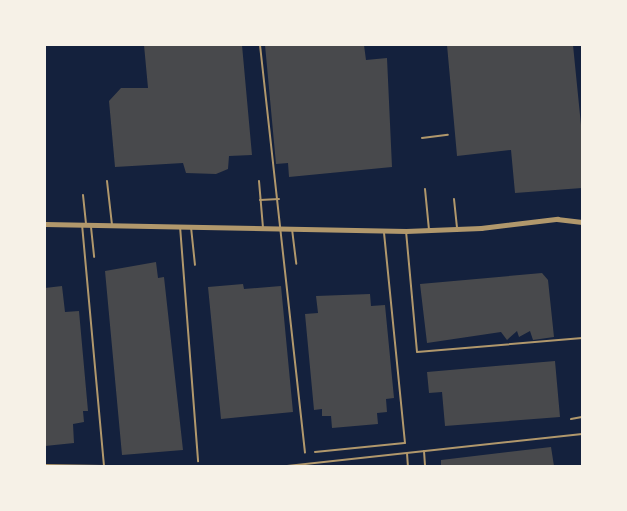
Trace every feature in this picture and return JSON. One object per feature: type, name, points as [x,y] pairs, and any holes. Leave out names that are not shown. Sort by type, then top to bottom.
[{"type":"street","points":[[45,224],[406,231],[457,229],[557,219],[582,222]]},
{"type":"lane","points":[[260,45],[283,229],[305,453]]},
{"type":"lane","points":[[422,138],[448,135]]},
{"type":"lane","points":[[107,181],[112,225]]},
{"type":"lane","points":[[259,181],[262,228]]},
{"type":"lane","points":[[425,189],[429,230]]},
{"type":"lane","points":[[45,465],[104,466],[83,195]]},
{"type":"lane","points":[[260,200],[279,199]]},
{"type":"lane","points":[[454,199],[457,229]]},
{"type":"lane","points":[[86,225],[94,257]]},
{"type":"lane","points":[[180,226],[198,461]]},
{"type":"lane","points":[[191,226],[195,265]]},
{"type":"lane","points":[[292,229],[296,264]]},
{"type":"lane","points":[[315,452],[405,443],[383,230]]},
{"type":"lane","points":[[406,231],[417,352],[582,338]]},
{"type":"lane","points":[[571,418],[582,417]]},
{"type":"lane","points":[[287,466],[582,434]]},
{"type":"lane","points":[[424,451],[425,466]]},
{"type":"lane","points":[[406,453],[408,466]]},
{"type":"building","points":[[144,45],[242,45],[252,155],[229,156],[228,169],[216,174],[186,173],[183,163],[115,167],[109,101],[121,88],[148,88]]},
{"type":"building","points":[[265,45],[364,45],[366,60],[387,58],[392,167],[289,177],[288,163],[276,164]]},
{"type":"building","points":[[447,45],[573,45],[582,135],[582,188],[515,193],[511,150],[457,156]]},
{"type":"building","points":[[156,262],[158,278],[164,277],[183,450],[122,455],[105,271]]},
{"type":"building","points":[[542,273],[548,280],[554,337],[533,340],[530,331],[519,337],[517,331],[507,340],[501,332],[427,343],[420,284]]},
{"type":"building","points":[[243,284],[244,289],[281,286],[293,412],[221,419],[208,287]]},
{"type":"building","points":[[62,286],[65,312],[79,311],[88,411],[83,411],[84,422],[73,424],[74,443],[45,446],[45,288]]},
{"type":"building","points":[[370,294],[371,306],[385,305],[394,398],[386,399],[387,412],[377,413],[378,424],[332,428],[331,416],[322,416],[322,409],[314,410],[305,314],[318,313],[316,296]]},
{"type":"building","points":[[555,361],[560,417],[445,426],[442,392],[429,393],[427,372]]},
{"type":"building","points":[[551,447],[554,466],[441,466],[441,460]]}]
